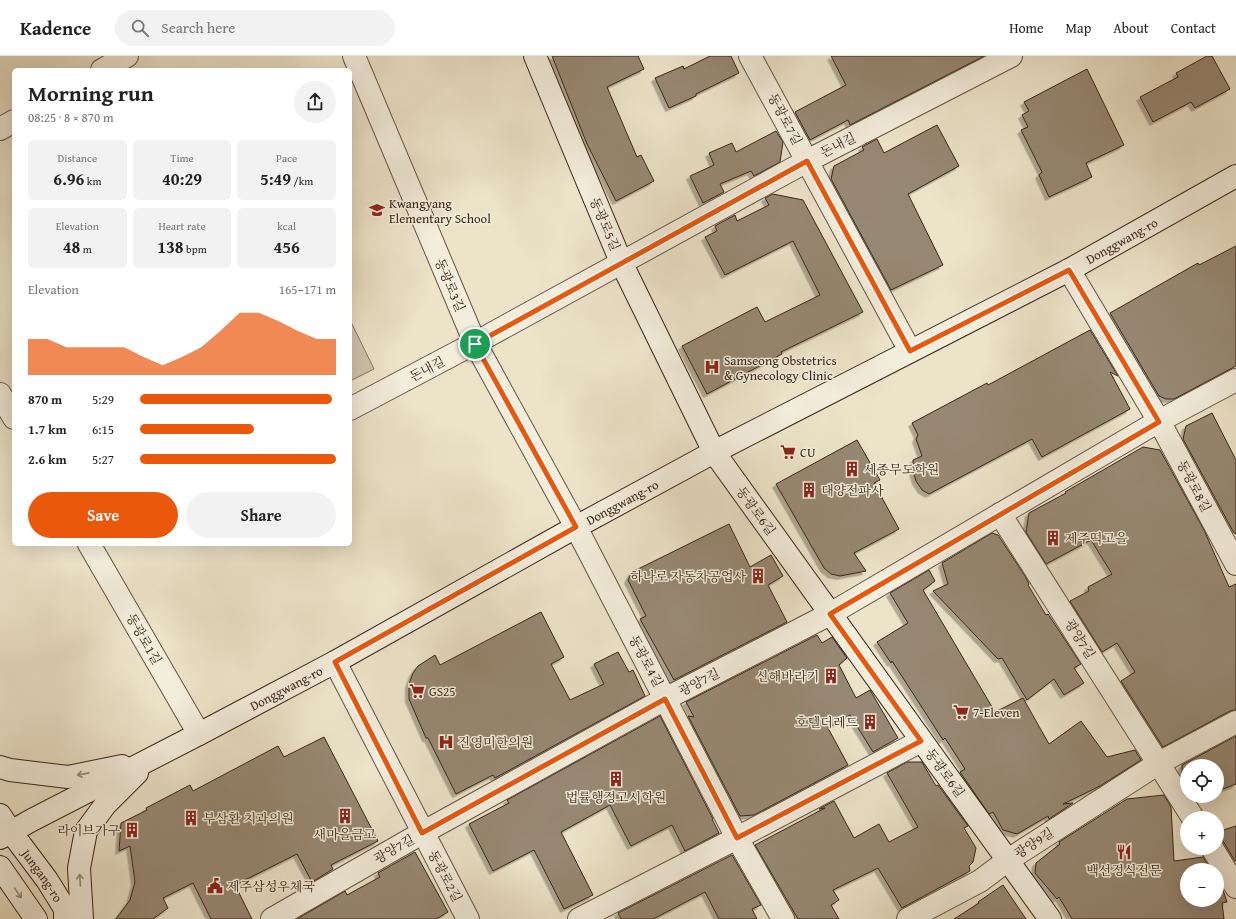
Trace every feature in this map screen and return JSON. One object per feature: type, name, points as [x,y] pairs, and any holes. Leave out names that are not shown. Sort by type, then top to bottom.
[{"type":"street","points":[[106,68],[127,56]]},
{"type":"street","name":"동광로3길","points":[[354,56],[475,344],[576,527]]},
{"type":"street","name":"동광로5길","points":[[535,56],[621,262],[714,452]]},
{"type":"street","name":"동광로7길","points":[[750,56],[910,351]]},
{"type":"street","name":"돈내길","points":[[352,408],[475,344],[621,262],[807,161],[1011,56]]},
{"type":"street","points":[[0,129],[12,122]]},
{"type":"street","name":"Donggwang-ro","points":[[4,829],[32,820],[335,662],[576,527],[714,452],[1069,270],[1236,176]]},
{"type":"street","name":"동광로8길","points":[[1069,270],[1159,422],[1233,554]]},
{"type":"street","name":"광양7길","points":[[272,919],[422,833],[665,699],[830,614],[1159,422],[1236,380]]},
{"type":"street","points":[[0,394],[12,415]]},
{"type":"street","name":"동광로6길","points":[[714,452],[1050,919]]},
{"type":"street","name":"광양7길","points":[[1000,514],[1159,763]]},
{"type":"street","name":"동광로4길","points":[[576,527],[737,838],[783,919]]},
{"type":"street","name":"동광로1길","points":[[92,546],[199,734]]},
{"type":"street","name":"동광로2길","points":[[335,662],[422,833],[468,919]]},
{"type":"street","name":"광양9길","points":[[908,919],[980,880],[1008,860],[1159,763],[1236,722]]},
{"type":"street","points":[[579,919],[921,741]]},
{"type":"street","points":[[0,767],[10,770],[68,776],[149,760]]},
{"type":"street","points":[[82,919],[79,868],[86,831],[105,805],[149,760]]},
{"type":"street","points":[[1159,763],[1189,811]]},
{"type":"street","name":"Jungang-ro","points":[[4,829],[47,880],[65,909],[65,919]]},
{"type":"street","points":[[1216,855],[1236,887]]},
{"type":"street","points":[[0,867],[36,919]]},
{"type":"shaded area","points":[[352,324],[374,369],[352,380]]},
{"type":"building","points":[[552,56],[638,56],[644,69],[607,87],[637,157],[641,155],[654,181],[616,201],[587,144]]},
{"type":"building","points":[[710,56],[731,56],[739,73],[696,94],[696,96],[669,108],[655,78],[683,66],[684,69]]},
{"type":"building","points":[[831,56],[984,56],[850,125],[848,120],[810,140],[795,112],[846,85]]},
{"type":"building","points":[[1207,56],[1212,56],[1230,89],[1195,108],[1191,102],[1153,122],[1140,97],[1178,77],[1176,73]]},
{"type":"building","points":[[1087,69],[1124,145],[1086,163],[1092,177],[1049,197],[1039,175],[1042,172],[1021,130],[1028,127],[1022,115],[1029,111],[1024,102]]},
{"type":"building","points":[[937,125],[959,166],[908,194],[943,265],[891,290],[831,179],[834,166],[864,150],[862,147],[877,139],[884,153]]},
{"type":"building","points":[[776,131],[783,142],[780,162],[754,176],[751,171],[720,184],[724,192],[703,203],[690,176],[714,165],[709,153],[732,143],[736,152]]},
{"type":"building","points":[[773,194],[803,200],[863,312],[781,352],[782,354],[707,394],[682,346],[757,307],[765,322],[820,295],[793,241],[725,275],[705,237],[717,231],[715,226],[735,215],[737,221],[769,205],[765,198]]},
{"type":"building","points":[[1236,246],[1236,366],[1174,399],[1166,399],[1159,396],[1110,313],[1198,263],[1199,265]]},
{"type":"building","points":[[1090,330],[1118,376],[1110,372],[1130,409],[1042,457],[1032,439],[929,494],[922,490],[916,481],[913,471],[913,460],[922,456],[916,439],[918,435],[912,423],[987,383],[988,385]]},
{"type":"building","points":[[1212,413],[1236,460],[1236,534],[1234,533],[1183,439],[1186,426]]},
{"type":"building","points":[[857,440],[880,480],[874,483],[899,529],[854,553],[866,571],[840,576],[831,574],[824,568],[776,484]]},
{"type":"building","points":[[1143,447],[1160,450],[1204,530],[1229,587],[1236,584],[1236,710],[1230,711],[1163,747],[1121,681],[1135,672],[1117,643],[1102,652],[1070,601],[1089,591],[1088,587],[1112,574],[1091,540],[1046,564],[1026,532],[1029,513],[1066,493],[1065,492]]},
{"type":"building","points":[[729,524],[750,567],[771,555],[783,576],[768,585],[787,622],[674,680],[640,619],[646,616],[628,580],[632,572]]},
{"type":"building","points":[[992,533],[998,535],[1025,576],[1029,584],[1028,585],[1046,615],[1048,614],[1081,664],[1074,668],[1084,683],[1064,695],[1054,679],[1027,700],[1002,658],[998,659],[933,591],[948,584],[942,563]]},
{"type":"building","points":[[929,570],[935,581],[923,590],[995,712],[1023,698],[1049,744],[1081,721],[1107,757],[1135,750],[1141,760],[1100,786],[1063,804],[1073,803],[1049,819],[1048,816],[1017,834],[1003,830],[993,812],[989,814],[960,772],[965,769],[945,738],[943,740],[892,661],[891,663],[877,642],[908,623],[890,593]]},
{"type":"building","points":[[541,612],[564,657],[551,664],[570,700],[604,684],[594,664],[618,652],[629,672],[633,670],[645,696],[495,778],[493,775],[456,794],[428,738],[426,738],[409,699],[409,684],[413,673],[418,666],[435,655],[440,665]]},
{"type":"building","points":[[817,635],[822,643],[832,637],[847,658],[839,665],[856,698],[870,690],[898,738],[873,752],[850,715],[828,728],[848,765],[754,815],[740,816],[688,716],[694,717],[686,702]]},
{"type":"building","points":[[660,716],[719,833],[685,851],[672,825],[631,846],[610,805],[561,832],[593,895],[564,909],[534,850],[493,871],[469,824],[509,803],[507,800]]},
{"type":"building","points":[[1236,736],[1236,784],[1224,789],[1224,759],[1193,759]]},
{"type":"building","points":[[324,737],[378,841],[331,865],[333,869],[312,882],[297,854],[235,885],[252,919],[211,919],[193,883],[163,898],[168,908],[153,919],[116,919],[130,900],[135,882],[130,846],[119,851],[121,823],[190,785],[193,791],[278,746],[284,757]]},
{"type":"building","points":[[907,762],[922,762],[936,786],[938,785],[968,826],[964,828],[976,848],[973,862],[969,866],[970,871],[902,908],[878,868],[833,890],[839,900],[831,905],[839,919],[798,919],[755,845],[825,808],[819,809],[834,801],[854,838],[879,824],[889,842],[918,827],[887,773]]},
{"type":"building","points":[[1164,795],[1171,807],[1174,861],[1203,857],[1207,863],[1180,863],[1180,907],[1222,907],[1224,919],[1072,919],[1059,897],[1057,899],[1035,873],[1036,863],[1060,844],[1059,842],[1127,799]]},
{"type":"building","points":[[1236,826],[1236,861],[1224,843],[1224,830]]},
{"type":"building","points":[[415,852],[448,912],[436,919],[297,919],[345,891],[347,895],[380,877],[378,873]]},
{"type":"building","points":[[732,855],[761,905],[752,909],[757,919],[719,919],[705,892],[653,919],[621,919],[618,913]]},
{"type":"building","points":[[1003,885],[1026,919],[954,919],[979,903],[978,902]]},
{"type":"building","points":[[1224,893],[1227,902],[1224,903]]},
{"type":"place","name":"Kwangyang Elementary School","points":[[377,210]]},
{"type":"place","name":"Samseong Obstetrics & Gynecology Clinic","points":[[712,367]]},
{"type":"place","name":"CU","points":[[788,452]]},
{"type":"place","name":"세종무도학원","points":[[852,469]]},
{"type":"place","name":"대양전파사","points":[[809,490]]},
{"type":"place","name":"제주떡고을","points":[[1053,538]]},
{"type":"place","name":"하나로 자동차공업사","points":[[758,576]]},
{"type":"place","name":"신해바라기","points":[[831,676]]},
{"type":"place","name":"GS25","points":[[417,691]]},
{"type":"place","name":"7-Eleven","points":[[961,712]]},
{"type":"place","name":"호텔더레드","points":[[870,722]]},
{"type":"place","name":"진영미한의원","points":[[446,742]]},
{"type":"place","name":"법률행정고시학원","points":[[616,779]]},
{"type":"place","name":"새마을금고","points":[[345,816]]},
{"type":"place","name":"부삼환 치과의원","points":[[191,818]]},
{"type":"place","name":"라이브가구","points":[[132,830]]},
{"type":"place","name":"백선정식전문","points":[[1124,852]]},
{"type":"place","name":"제주삼성우체국","points":[[215,886]]},
{"type":"route","points":[[807,161],[910,351],[1069,270],[1159,422],[830,614],[921,741],[737,838],[665,699],[422,833],[335,662],[576,527],[475,344],[621,262],[807,161]]}]
